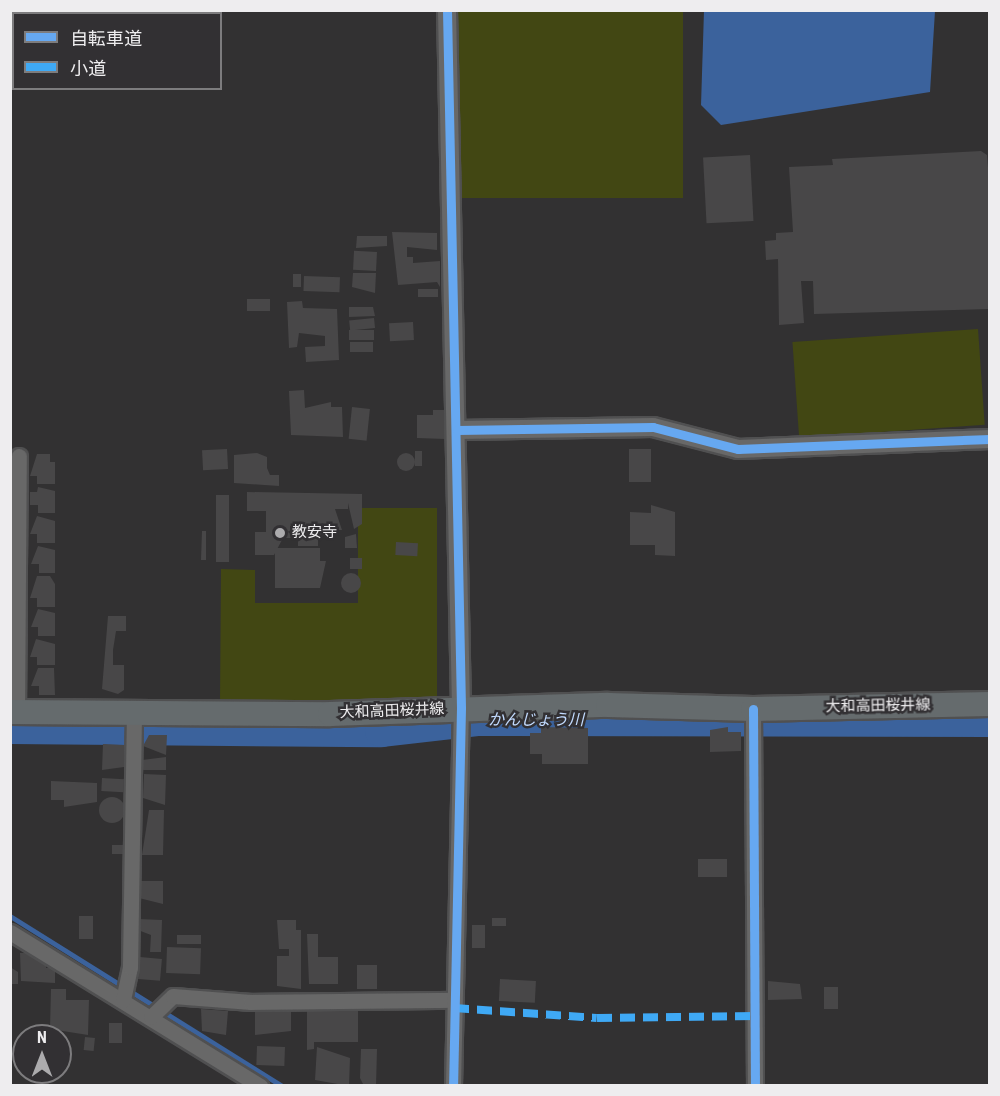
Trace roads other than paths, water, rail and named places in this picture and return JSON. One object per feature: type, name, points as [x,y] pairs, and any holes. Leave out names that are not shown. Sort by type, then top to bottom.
[{"type":"main road","name":"大和高田桜井線","points":[[14,712],[134,722],[461,718],[753,718],[990,704]]},
{"type":"street","points":[[447,10],[461,718],[453,1086]]},
{"type":"street","points":[[457,430],[653,427],[738,449],[990,439]]},
{"type":"street","points":[[14,712],[18,456]]},
{"type":"street","points":[[753,718],[755,1086]]},
{"type":"street","points":[[123,1000],[130,967],[134,722]]},
{"type":"street","points":[[10,932],[260,1086]]},
{"type":"street","points":[[151,1017],[173,996],[251,1002],[454,1000]]},
{"type":"water","points":[[704,11],[935,11],[930,92],[721,125],[701,105]]},
{"type":"waterway","name":"かんじょう川","points":[[10,728],[381,731],[479,720],[990,721]]},
{"type":"waterway","points":[[10,916],[282,1086]]},
{"type":"place","name":"教安寺","points":[[280,533]]}]
